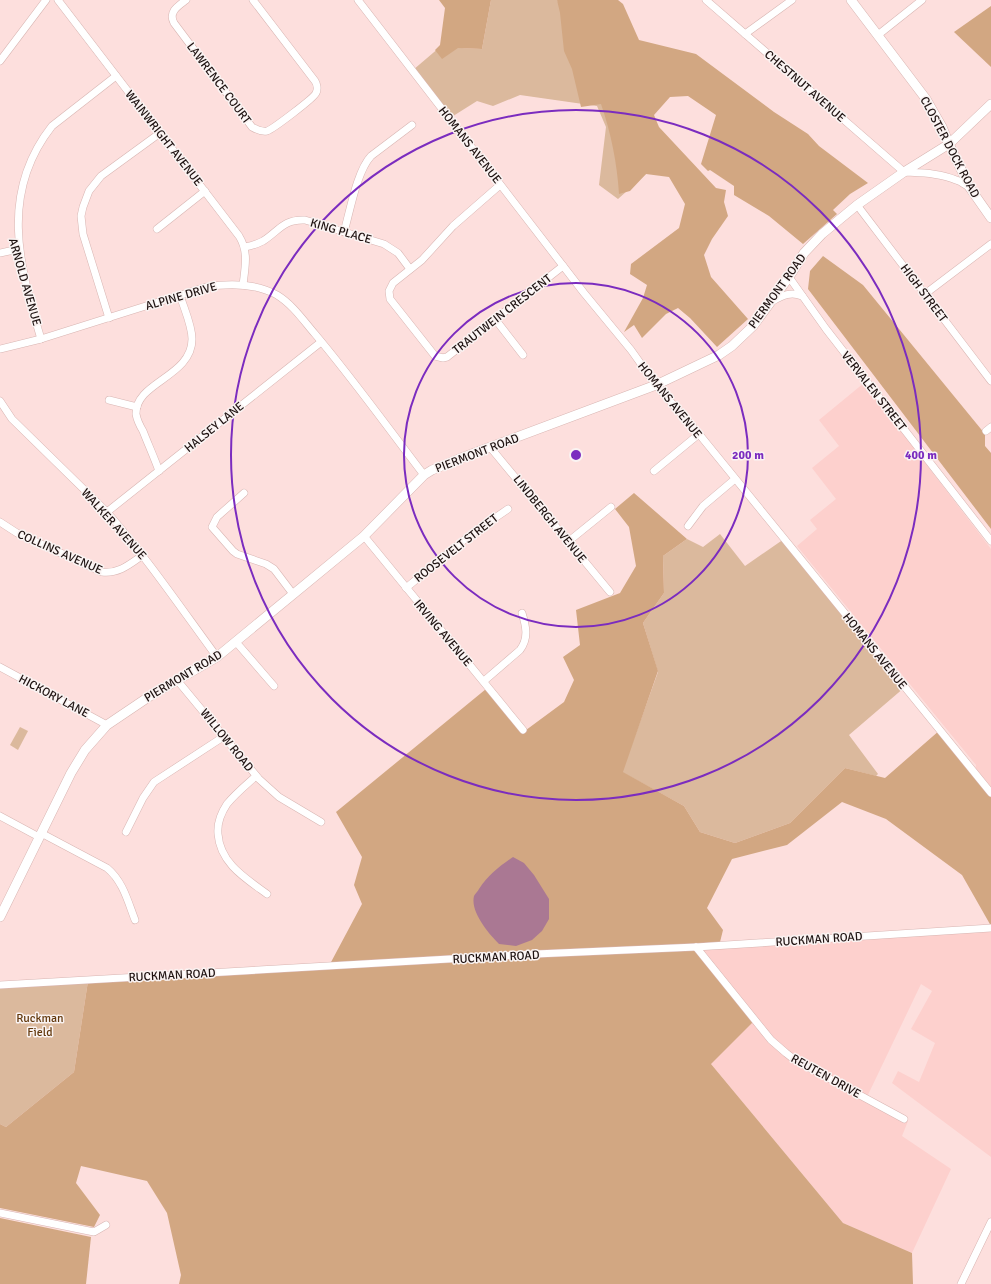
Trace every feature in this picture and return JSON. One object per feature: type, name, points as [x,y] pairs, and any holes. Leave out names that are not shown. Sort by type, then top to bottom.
[{"type":"main road","name":"CLOSTER DOCK ROAD","points":[[851,0],[926,99],[942,127],[970,188],[991,218]]},
{"type":"main road","name":"PIERMONT ROAD","points":[[0,917],[76,763],[107,725],[132,707],[217,657],[364,536],[424,476],[432,470],[656,385],[718,355],[732,346],[753,326],[809,247],[857,205],[904,172],[949,144],[991,104]]},
{"type":"street","points":[[0,61],[46,0]]},
{"type":"street","name":"WAINWRIGHT AVENUE","points":[[58,0],[205,191],[239,236],[245,247]]},
{"type":"street","name":"LAWRENCE COURT","points":[[186,0],[174,10],[171,17],[174,24],[252,127],[256,130],[264,131],[273,128],[314,97],[317,88],[315,81],[253,0]]},
{"type":"street","name":"HOMANS AVENUE","points":[[358,0],[563,266],[631,350],[656,385],[699,434],[991,793]]},
{"type":"street","name":"CHESTNUT AVENUE","points":[[706,0],[904,172]]},
{"type":"street","points":[[745,34],[792,0]]},
{"type":"street","points":[[878,35],[922,0]]},
{"type":"street","points":[[17,177],[28,154],[43,134],[116,76]]},
{"type":"street","points":[[344,232],[360,175],[366,161],[370,156],[412,125]]},
{"type":"street","points":[[109,318],[83,234],[81,216],[82,207],[89,191],[101,176],[160,133]]},
{"type":"street","points":[[904,172],[938,175],[957,180],[970,188]]},
{"type":"street","name":"TRAUTWEIN CRESCENT","points":[[500,185],[462,218],[422,260],[393,284],[389,291],[390,299],[435,356],[443,358],[447,357],[563,266]]},
{"type":"street","points":[[156,229],[205,191]]},
{"type":"street","name":"HIGH STREET","points":[[857,205],[991,380]]},
{"type":"street","name":"KING PLACE","points":[[245,247],[262,241],[279,227],[292,221],[305,220],[384,244],[398,253],[410,270]]},
{"type":"street","name":"ARNOLD AVENUE","points":[[10,227],[14,250],[41,339]]},
{"type":"street","points":[[925,294],[991,244]]},
{"type":"street","points":[[243,285],[246,258],[245,247]]},
{"type":"street","points":[[0,253],[14,250]]},
{"type":"street","name":"VERVALEN STREET","points":[[789,276],[826,329],[991,541]]},
{"type":"street","name":"ALPINE DRIVE","points":[[0,349],[41,339],[206,287],[218,285],[243,285],[267,291],[284,300],[291,306],[321,342],[424,476]]},
{"type":"street","points":[[771,302],[785,295],[795,293],[804,297]]},
{"type":"street","points":[[160,470],[137,417],[137,407],[144,395],[182,364],[190,352],[191,331],[180,295]]},
{"type":"street","points":[[495,319],[523,355]]},
{"type":"street","name":"HALSEY LANE","points":[[107,512],[321,342]]},
{"type":"street","points":[[109,400],[137,407]]},
{"type":"street","name":"WALKER AVENUE","points":[[0,401],[12,419],[107,512],[143,555],[217,657]]},
{"type":"street","points":[[654,471],[699,434]]},
{"type":"street","name":"LINDBERGH AVENUE","points":[[490,447],[610,592]]},
{"type":"street","points":[[688,526],[703,506],[735,479]]},
{"type":"street","points":[[244,493],[217,517],[212,527],[217,535],[232,551],[266,564],[274,569],[293,594]]},
{"type":"street","points":[[569,541],[611,507]]},
{"type":"street","name":"ROOSEVELT STREET","points":[[406,588],[470,535],[508,509]]},
{"type":"street","name":"COLLINS AVENUE","points":[[0,522],[17,533],[102,572],[114,572],[120,570],[143,555]]},
{"type":"street","name":"IRVING AVENUE","points":[[364,536],[523,730]]},
{"type":"street","points":[[484,682],[525,644],[527,636],[522,613]]},
{"type":"street","points":[[236,642],[274,686]]},
{"type":"street","name":"HICKORY LANE","points":[[0,667],[107,725]]},
{"type":"street","name":"WILLOW ROAD","points":[[178,680],[256,776],[279,798],[321,822]]},
{"type":"street","points":[[126,832],[143,798],[154,782],[223,737]]},
{"type":"street","points":[[256,776],[226,806],[219,821],[218,840],[224,857],[229,864],[267,894]]},
{"type":"street","points":[[0,816],[107,868],[114,873],[122,887],[135,920]]},
{"type":"street","name":"RUCKMAN ROAD","points":[[0,985],[520,955],[696,947],[991,928]]},
{"type":"street","name":"REUTEN DRIVE","points":[[696,947],[771,1040],[786,1053],[795,1060],[904,1119]]},
{"type":"street","points":[[0,1213],[94,1232],[106,1225]]},
{"type":"street","points":[[961,1284],[991,1222]]},
{"type":"shaded area","points":[[439,0],[491,0],[482,49],[458,48],[442,59],[435,50],[440,45],[445,8]]},
{"type":"shaded area","points":[[557,0],[618,0],[623,4],[639,40],[696,54],[774,112],[808,134],[819,146],[868,183],[850,194],[833,210],[837,214],[803,244],[769,216],[734,195],[734,186],[710,170],[708,171],[701,164],[716,115],[688,96],[670,97],[654,115],[659,127],[716,188],[726,190],[724,202],[728,216],[712,239],[704,255],[711,277],[748,319],[717,347],[690,318],[678,308],[666,314],[642,338],[634,325],[624,332],[643,298],[647,285],[630,274],[631,264],[679,228],[685,204],[669,177],[646,174],[630,191],[619,194],[613,148],[605,115],[601,104],[581,107],[572,69],[564,51],[560,13]]},
{"type":"shaded area","points":[[991,6],[991,67],[954,32]]},
{"type":"shaded area","points":[[823,256],[863,285],[985,434],[985,446],[991,453],[991,529],[808,289],[810,271]]},
{"type":"shaded area","points":[[864,383],[991,549],[991,793],[975,774],[976,765],[797,546],[817,529],[810,520],[836,499],[812,468],[839,446],[819,420]]},
{"type":"shaded area","points":[[634,493],[687,539],[663,556],[664,593],[643,623],[658,671],[623,772],[684,806],[700,832],[735,843],[790,823],[845,768],[885,778],[940,730],[991,793],[991,926],[962,875],[886,819],[842,802],[787,845],[732,859],[707,908],[723,930],[720,942],[694,944],[754,1021],[711,1064],[843,1223],[912,1253],[913,1284],[179,1284],[181,1275],[167,1213],[147,1181],[81,1166],[76,1183],[100,1215],[94,1227],[0,1208],[0,1124],[6,1127],[74,1072],[88,981],[330,964],[362,904],[354,885],[362,857],[336,812],[486,689],[522,733],[564,702],[574,680],[563,657],[580,645],[576,610],[620,593],[636,566],[629,527],[615,509]]},
{"type":"shaded area","points":[[513,857],[524,863],[534,875],[549,899],[549,919],[542,931],[532,940],[516,946],[499,944],[490,935],[478,916],[474,902],[474,896],[486,879]]},
{"type":"shaded area","points":[[991,926],[991,1157],[892,1083],[898,1071],[919,1082],[935,1043],[911,1029],[932,991],[921,984],[866,1099],[908,1121],[902,1136],[951,1169],[912,1253],[843,1223],[711,1064],[694,944]]},
{"type":"shaded area","points":[[0,1218],[91,1237],[86,1284],[0,1284]]},
{"type":"green space","points":[[491,0],[557,0],[612,104],[646,174],[618,199],[599,185],[606,127],[597,106],[520,95],[493,106],[477,101],[450,118],[413,70],[440,47],[482,49]]},
{"type":"green space","points":[[720,534],[745,566],[784,539],[905,687],[849,735],[878,774],[876,776],[845,768],[790,823],[735,843],[700,832],[684,806],[622,772],[658,672],[643,623],[664,593],[663,556],[687,539],[703,547]]},
{"type":"green space","points":[[20,727],[28,731],[18,750],[10,745]]},
{"type":"green space","name":"Ruckman Field","points":[[88,981],[74,1072],[6,1127],[0,1124],[0,986]]}]
